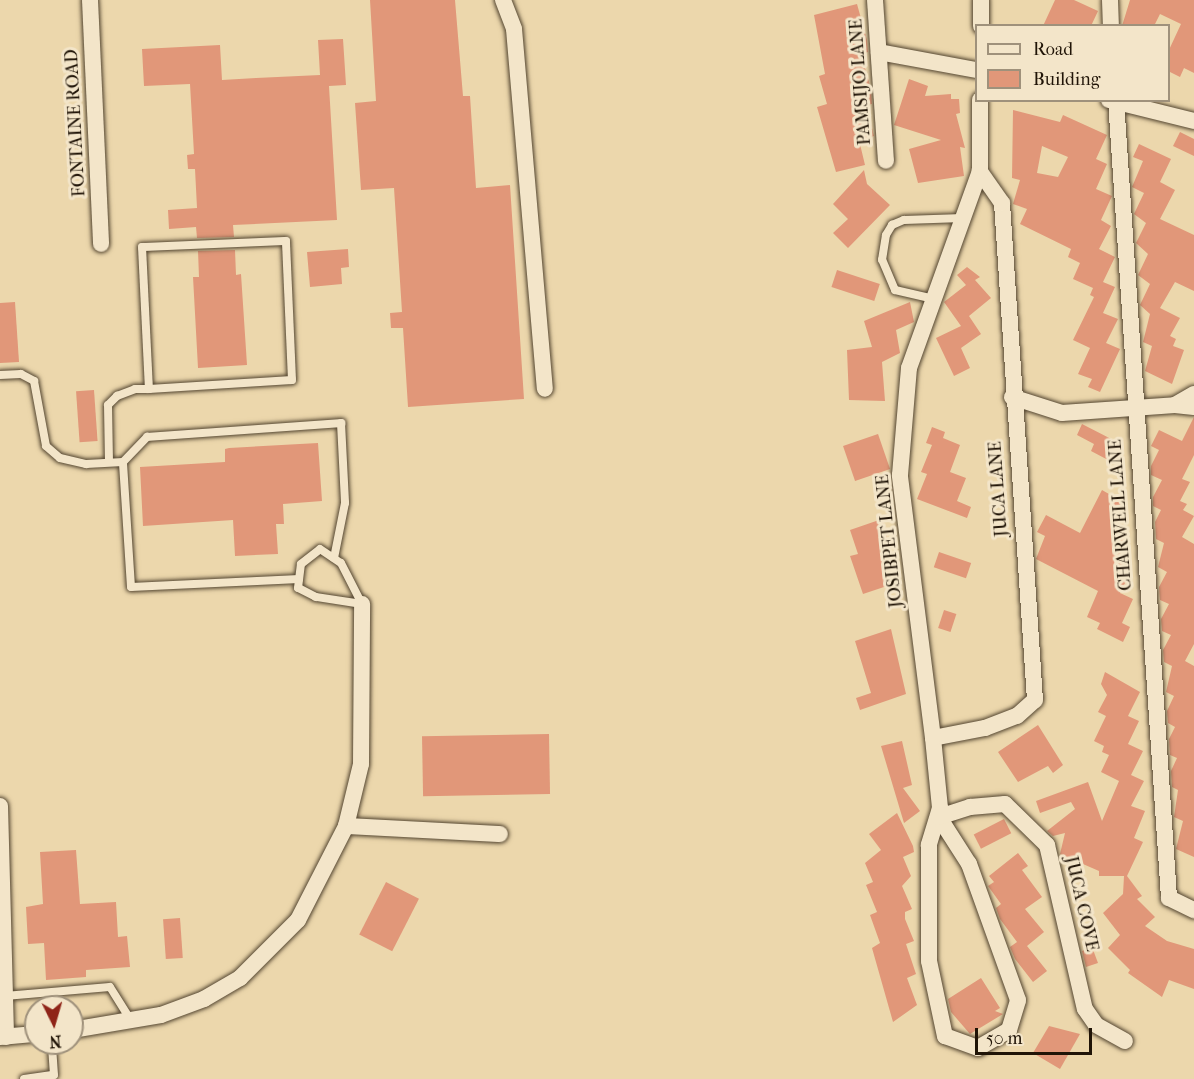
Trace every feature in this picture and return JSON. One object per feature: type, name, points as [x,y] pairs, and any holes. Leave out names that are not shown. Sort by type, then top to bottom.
[{"type":"street","name":"FONTAINE ROAD","points":[[90,0],[101,244]]},
{"type":"street","points":[[503,0],[514,29],[545,388]]},
{"type":"street","name":"PAMSIJO LANE","points":[[875,0],[886,161]]},
{"type":"street","points":[[981,0],[981,24]]},
{"type":"street","points":[[1110,0],[1111,24]]},
{"type":"street","points":[[879,52],[975,70]]},
{"type":"street","name":"JOSIBPET LANE","points":[[940,812],[900,475],[909,368],[980,171],[980,102]]},
{"type":"street","name":"CHARWELL LANE","points":[[1113,102],[1169,898],[1194,909]]},
{"type":"street","points":[[1117,102],[1194,121]]},
{"type":"street","name":"JUCA LANE","points":[[933,738],[985,728],[1017,716],[1035,700],[1012,397],[1002,203],[980,171]]},
{"type":"street","points":[[1175,405],[1194,394]]},
{"type":"street","points":[[1012,397],[1062,413],[1133,411],[1175,405],[1194,407]]},
{"type":"street","points":[[84,1028],[131,1021],[204,999],[270,952],[309,904],[346,826],[362,764],[362,604]]},
{"type":"street","name":"JUCA COVE","points":[[940,812],[1005,804],[1047,845],[1085,1009],[1096,1025],[1125,1041]]},
{"type":"street","points":[[0,806],[5,996],[3,1037],[24,1035]]},
{"type":"street","points":[[940,812],[969,864],[1018,1000],[1010,1030],[978,1048],[945,1036],[929,961],[929,845],[940,812]]},
{"type":"street","points":[[346,826],[500,834]]},
{"type":"lane","points":[[934,299],[895,290],[882,260],[886,235],[892,225],[904,220],[963,218]]},
{"type":"lane","points":[[110,462],[108,405],[117,396],[149,389],[292,380],[286,240],[142,247],[149,389]]},
{"type":"lane","points":[[0,375],[21,374],[34,381],[46,446],[60,458],[86,464],[123,462],[147,438],[341,423],[345,503],[334,558]]},
{"type":"lane","points":[[123,462],[131,587],[299,579]]},
{"type":"lane","points":[[320,549],[334,558],[341,563],[362,604],[316,597],[298,588],[301,564],[320,549]]},
{"type":"lane","points":[[5,996],[110,987],[131,1021]]},
{"type":"lane","points":[[24,1079],[54,1075],[53,1055]]},
{"type":"building","points":[[370,0],[455,0],[463,96],[470,96],[476,188],[510,185],[524,399],[408,407],[403,328],[391,328],[390,313],[402,312],[394,188],[361,190],[355,103],[376,101]]},
{"type":"building","points":[[1055,0],[1074,0],[1098,11],[1092,24],[1044,24]]},
{"type":"building","points":[[1130,0],[1194,0],[1194,73],[1184,68],[1180,77],[1170,72],[1170,48],[1181,24],[1160,14],[1155,24],[1123,24]]},
{"type":"building","points":[[857,4],[867,40],[868,52],[861,54],[871,89],[872,104],[866,105],[874,136],[859,140],[865,165],[836,172],[817,107],[827,104],[819,76],[825,74],[814,15]]},
{"type":"building","points":[[343,39],[346,85],[329,86],[337,220],[233,225],[234,237],[197,238],[196,227],[169,229],[168,210],[197,208],[195,169],[188,169],[187,155],[194,154],[190,84],[144,86],[142,49],[220,45],[222,80],[320,75],[318,40]]},
{"type":"building","points":[[909,79],[928,86],[925,96],[951,94],[951,99],[959,99],[960,113],[956,114],[965,148],[960,147],[964,176],[918,183],[909,149],[941,140],[894,125]]},
{"type":"building","points":[[1013,110],[1060,122],[1063,115],[1107,135],[1096,159],[1107,164],[1096,189],[1112,196],[1101,220],[1111,226],[1099,249],[1115,257],[1103,282],[1115,287],[1103,313],[1118,319],[1106,343],[1120,349],[1100,392],[1088,387],[1092,379],[1078,374],[1090,348],[1073,340],[1094,297],[1090,295],[1093,288],[1073,279],[1080,263],[1068,257],[1071,249],[1020,224],[1027,209],[1013,204],[1020,180],[1012,178]],"holes":[[[1042,146],[1068,157],[1058,177],[1037,173]]]},
{"type":"building","points":[[1180,132],[1194,139],[1194,156],[1173,146]]},
{"type":"building","points":[[1139,144],[1171,159],[1160,182],[1175,190],[1160,219],[1194,235],[1194,291],[1175,282],[1160,308],[1180,318],[1170,336],[1176,339],[1173,346],[1184,350],[1172,384],[1145,371],[1152,346],[1143,342],[1150,314],[1140,305],[1150,284],[1138,275],[1148,254],[1136,243],[1146,223],[1134,214],[1144,193],[1132,187],[1143,161],[1133,157]]},
{"type":"building","points":[[864,170],[867,184],[890,205],[848,248],[833,233],[848,219],[833,204]]},
{"type":"building","points":[[348,249],[349,267],[341,268],[342,284],[310,287],[307,252]]},
{"type":"building","points":[[235,250],[236,275],[241,274],[247,365],[198,368],[193,277],[199,277],[198,251]]},
{"type":"building","points":[[967,267],[980,277],[975,280],[991,298],[969,316],[981,334],[961,348],[970,368],[954,376],[936,338],[961,326],[944,302],[966,285],[957,275]]},
{"type":"building","points":[[837,270],[880,284],[874,301],[831,287]]},
{"type":"building","points":[[15,302],[19,362],[0,363],[0,303]]},
{"type":"building","points":[[910,302],[914,322],[896,330],[900,353],[882,362],[885,401],[849,400],[847,350],[872,347],[864,321]]},
{"type":"building","points":[[94,390],[98,441],[80,442],[76,391]]},
{"type":"building","points":[[1194,417],[1194,455],[1182,479],[1190,482],[1180,501],[1187,504],[1183,510],[1194,516],[1182,537],[1194,544],[1194,644],[1185,661],[1194,666],[1194,857],[1176,849],[1183,821],[1174,817],[1178,790],[1172,787],[1171,771],[1177,758],[1170,755],[1169,739],[1175,727],[1168,723],[1167,711],[1174,696],[1166,692],[1172,666],[1164,662],[1163,650],[1171,635],[1162,631],[1161,619],[1169,604],[1160,600],[1159,587],[1167,572],[1158,567],[1164,543],[1156,539],[1155,522],[1161,510],[1153,506],[1153,497],[1162,480],[1151,475],[1151,466],[1159,450],[1151,446],[1159,430],[1182,441]]},
{"type":"building","points":[[1082,424],[1119,443],[1110,461],[1091,451],[1094,444],[1077,435]]},
{"type":"building","points":[[932,427],[945,432],[943,438],[960,445],[950,472],[966,478],[957,501],[971,507],[967,518],[917,499],[927,474],[921,472],[932,445],[926,443]]},
{"type":"building","points":[[878,434],[890,469],[855,481],[843,446]]},
{"type":"building","points":[[318,443],[322,501],[283,504],[284,524],[276,524],[278,554],[235,556],[233,520],[143,526],[140,467],[225,462],[225,449],[229,448]]},
{"type":"building","points":[[1102,490],[1128,505],[1116,529],[1129,536],[1117,561],[1132,569],[1120,593],[1133,599],[1122,623],[1130,627],[1123,642],[1097,629],[1100,623],[1087,617],[1098,591],[1036,559],[1045,536],[1037,532],[1046,515],[1080,533]]},
{"type":"building","points":[[882,519],[899,582],[863,594],[850,556],[858,554],[850,530]]},
{"type":"building","points":[[939,552],[971,563],[966,578],[934,567]]},
{"type":"building","points":[[944,610],[956,614],[950,632],[938,628]]},
{"type":"building","points":[[891,629],[906,694],[860,710],[856,698],[871,693],[855,641]]},
{"type":"building","points":[[1105,672],[1140,692],[1128,716],[1139,721],[1128,744],[1143,751],[1131,775],[1144,781],[1131,806],[1145,811],[1134,838],[1143,842],[1127,876],[1142,896],[1137,899],[1155,917],[1145,926],[1167,941],[1194,949],[1194,989],[1169,980],[1162,997],[1128,973],[1130,970],[1108,948],[1120,935],[1103,913],[1123,894],[1124,876],[1099,876],[1099,871],[1060,854],[1065,833],[1053,836],[1047,831],[1075,809],[1071,802],[1040,813],[1036,801],[1088,782],[1102,821],[1119,781],[1101,772],[1109,755],[1102,752],[1104,746],[1094,741],[1106,716],[1098,712],[1107,695],[1101,684]]},
{"type":"building","points":[[1038,725],[1063,765],[1053,773],[1048,766],[1018,782],[998,752]]},
{"type":"building","points":[[549,734],[550,794],[423,796],[422,736]]},
{"type":"building","points":[[902,741],[912,785],[903,788],[920,811],[904,823],[881,746]]},
{"type":"building","points":[[897,813],[914,852],[903,857],[911,876],[902,886],[912,909],[905,912],[905,919],[914,941],[906,944],[916,974],[907,978],[917,1005],[893,1022],[872,948],[880,943],[870,915],[877,912],[866,885],[873,882],[865,863],[881,850],[869,834]]},
{"type":"building","points":[[1004,819],[1011,833],[981,849],[974,834]]},
{"type":"building","points":[[76,850],[80,904],[116,902],[118,937],[127,936],[130,967],[86,970],[86,977],[46,980],[44,943],[28,944],[26,907],[43,904],[40,852]]},
{"type":"building","points":[[1018,853],[1028,866],[1022,870],[1042,897],[1025,909],[1044,932],[1027,946],[1047,971],[1033,982],[1015,959],[1010,947],[1017,942],[1000,919],[996,908],[1001,904],[988,886],[994,882],[989,876]]},
{"type":"building","points":[[386,882],[419,899],[392,951],[359,935]]},
{"type":"building","points":[[180,918],[183,958],[166,959],[163,919]]},
{"type":"building","points":[[1092,947],[1098,963],[1086,967],[1082,951]]},
{"type":"building","points":[[981,978],[1000,1008],[995,1011],[1003,1014],[970,1034],[951,1012],[948,999]]},
{"type":"building","points":[[1049,1026],[1080,1034],[1060,1069],[1033,1053]]}]
